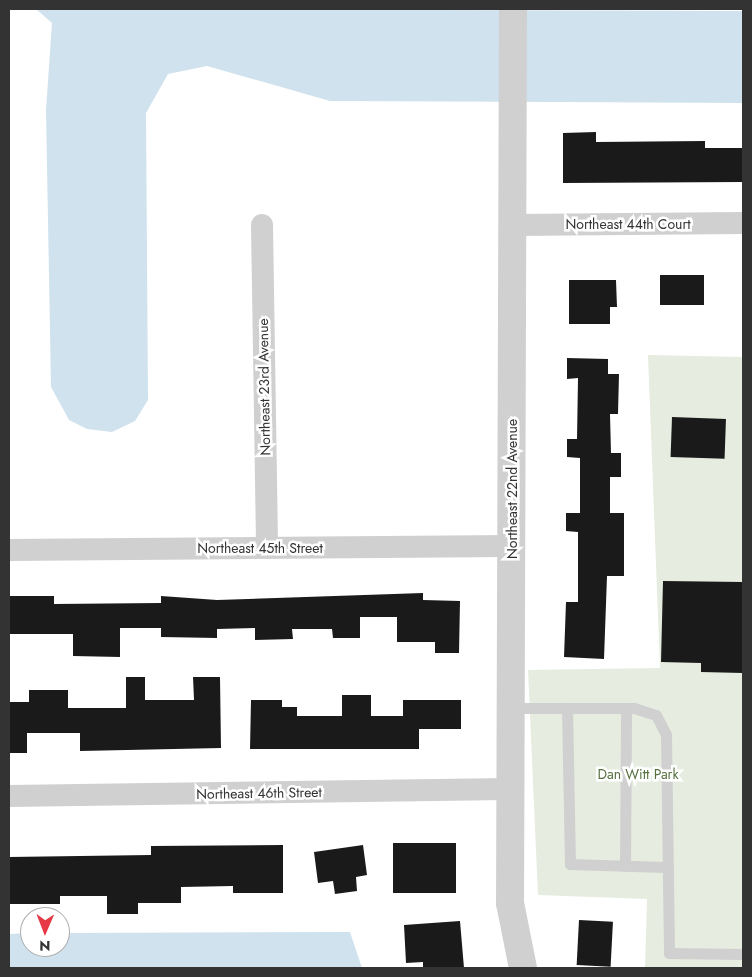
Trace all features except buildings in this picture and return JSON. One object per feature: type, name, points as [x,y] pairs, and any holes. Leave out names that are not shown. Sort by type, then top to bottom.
[{"type":"street","name":"Northeast 22nd Avenue","points":[[513,9],[511,130],[512,546],[509,789],[510,904],[523,968]]},
{"type":"street","name":"Northeast 44th Court","points":[[512,225],[743,223]]},
{"type":"street","name":"Northeast 23rd Avenue","points":[[262,225],[267,548]]},
{"type":"street","name":"Northeast 45th Street","points":[[9,550],[512,546]]},
{"type":"street","name":"Northeast 46th Street","points":[[9,796],[509,789]]},
{"type":"lane","points":[[510,708],[626,708],[656,715],[666,735],[665,867],[668,953],[743,954]]},
{"type":"lane","points":[[567,708],[570,864],[665,867]]},
{"type":"lane","points":[[625,866],[626,708]]},
{"type":"green space","name":"Dan Witt Park","points":[[648,355],[743,357],[743,968],[645,968],[647,899],[538,895],[528,670],[660,668]]},
{"type":"water","points":[[36,9],[743,11],[743,103],[330,101],[207,66],[168,74],[146,113],[148,400],[135,421],[112,432],[87,429],[69,420],[51,387],[46,110],[52,23]]},
{"type":"water","points":[[350,932],[362,968],[9,968],[9,934],[20,933],[20,957],[70,957],[70,933]]}]
